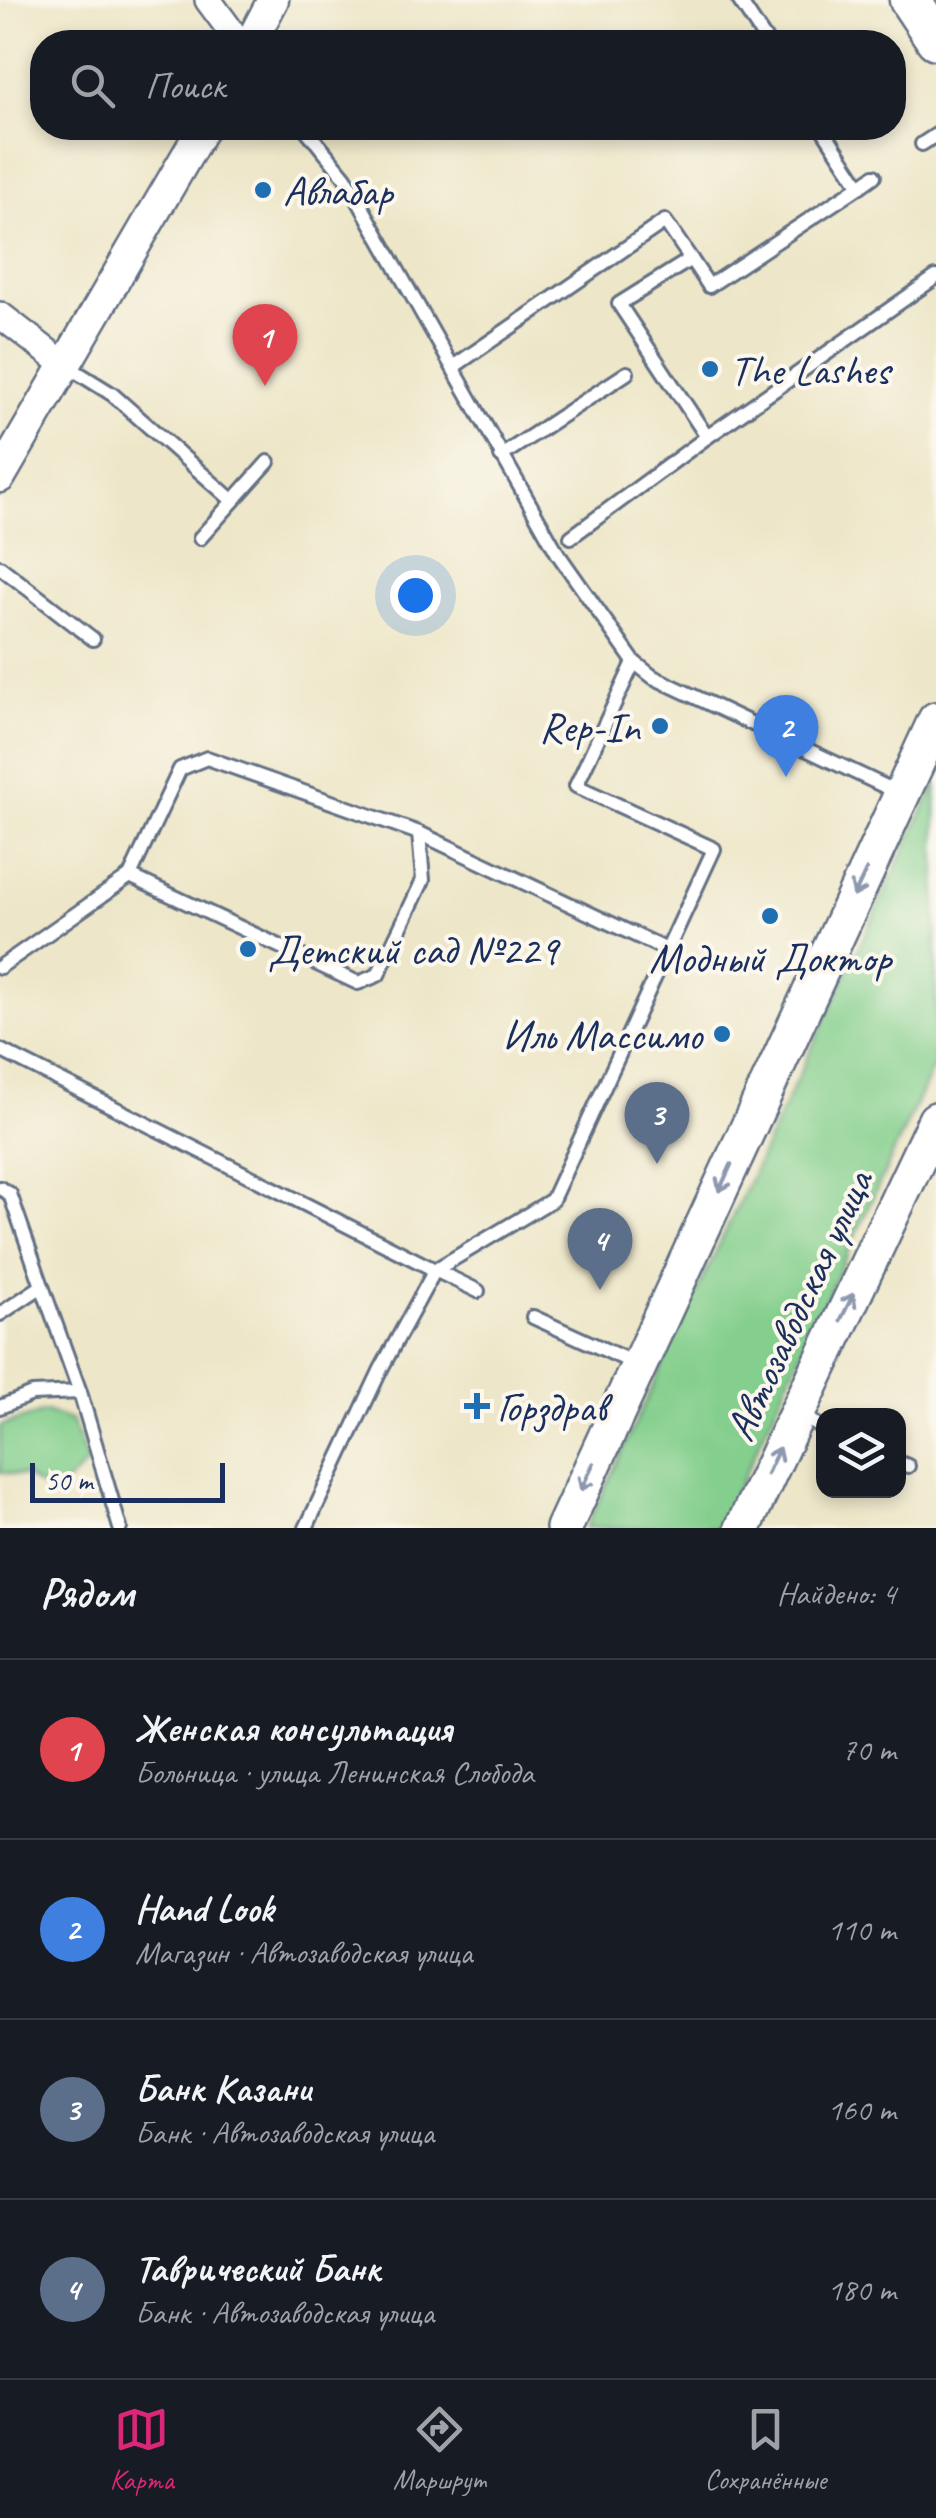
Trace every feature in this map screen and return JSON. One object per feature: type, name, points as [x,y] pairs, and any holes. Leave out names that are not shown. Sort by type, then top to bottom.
[{"type":"main road","points":[[910,0],[936,40]]},
{"type":"main road","points":[[564,1528],[936,720]]},
{"type":"main road","name":"Автозаводская улица","points":[[743,1528],[809,1421],[936,1120]]},
{"type":"street","points":[[208,0],[230,30]]},
{"type":"street","points":[[257,30],[273,0]]},
{"type":"street","points":[[0,477],[196,140]]},
{"type":"street","points":[[4,326],[64,365]]},
{"type":"lane","points":[[739,0],[759,30]]},
{"type":"lane","points":[[922,144],[936,135]]},
{"type":"lane","points":[[315,140],[344,177],[558,554],[634,662],[653,677],[901,794]]},
{"type":"lane","points":[[830,140],[860,186]]},
{"type":"lane","points":[[453,367],[665,221],[708,286],[874,176]]},
{"type":"lane","points":[[691,259],[619,304],[707,437]]},
{"type":"lane","points":[[571,537],[936,277]]},
{"type":"lane","points":[[64,365],[112,394],[233,502]]},
{"type":"lane","points":[[501,456],[627,372]]},
{"type":"lane","points":[[200,538],[268,462]]},
{"type":"lane","points":[[0,567],[94,639]]},
{"type":"lane","points":[[306,1528],[381,1369],[435,1270],[552,1200],[714,850],[576,786],[634,662]]},
{"type":"lane","points":[[0,967],[130,876],[180,770],[207,758],[419,834],[668,950]]},
{"type":"lane","points":[[130,876],[358,982],[378,975],[423,880],[419,834]]},
{"type":"lane","points":[[0,1050],[478,1291]]},
{"type":"lane","points":[[0,1188],[10,1194],[80,1392],[120,1528]]},
{"type":"lane","points":[[0,1314],[42,1286]]},
{"type":"lane","points":[[533,1317],[638,1365]]},
{"type":"lane","points":[[0,1407],[32,1394],[80,1392]]},
{"type":"green space","points":[[936,783],[936,1061],[720,1528],[586,1528]]},
{"type":"green space","points":[[45,1412],[71,1420],[88,1463],[53,1495],[25,1476],[0,1472],[0,1426]]},
{"type":"place","name":"Авлабар","points":[[263,190]]},
{"type":"place","name":"The Lashes","points":[[710,369]]},
{"type":"place","name":"Женская консультация","points":[[265,386]]},
{"type":"place","name":"Rep-In","points":[[660,726]]},
{"type":"place","name":"Hand Look","points":[[786,777]]},
{"type":"place","name":"Модный Доктор","points":[[770,916]]},
{"type":"place","name":"Детский сад №229","points":[[248,949]]},
{"type":"place","name":"Иль Массимо","points":[[722,1034]]},
{"type":"place","name":"Банк Казани","points":[[657,1164]]},
{"type":"place","name":"Таврический Банк","points":[[600,1290]]},
{"type":"place","name":"Горздрав","points":[[477,1406]]}]
